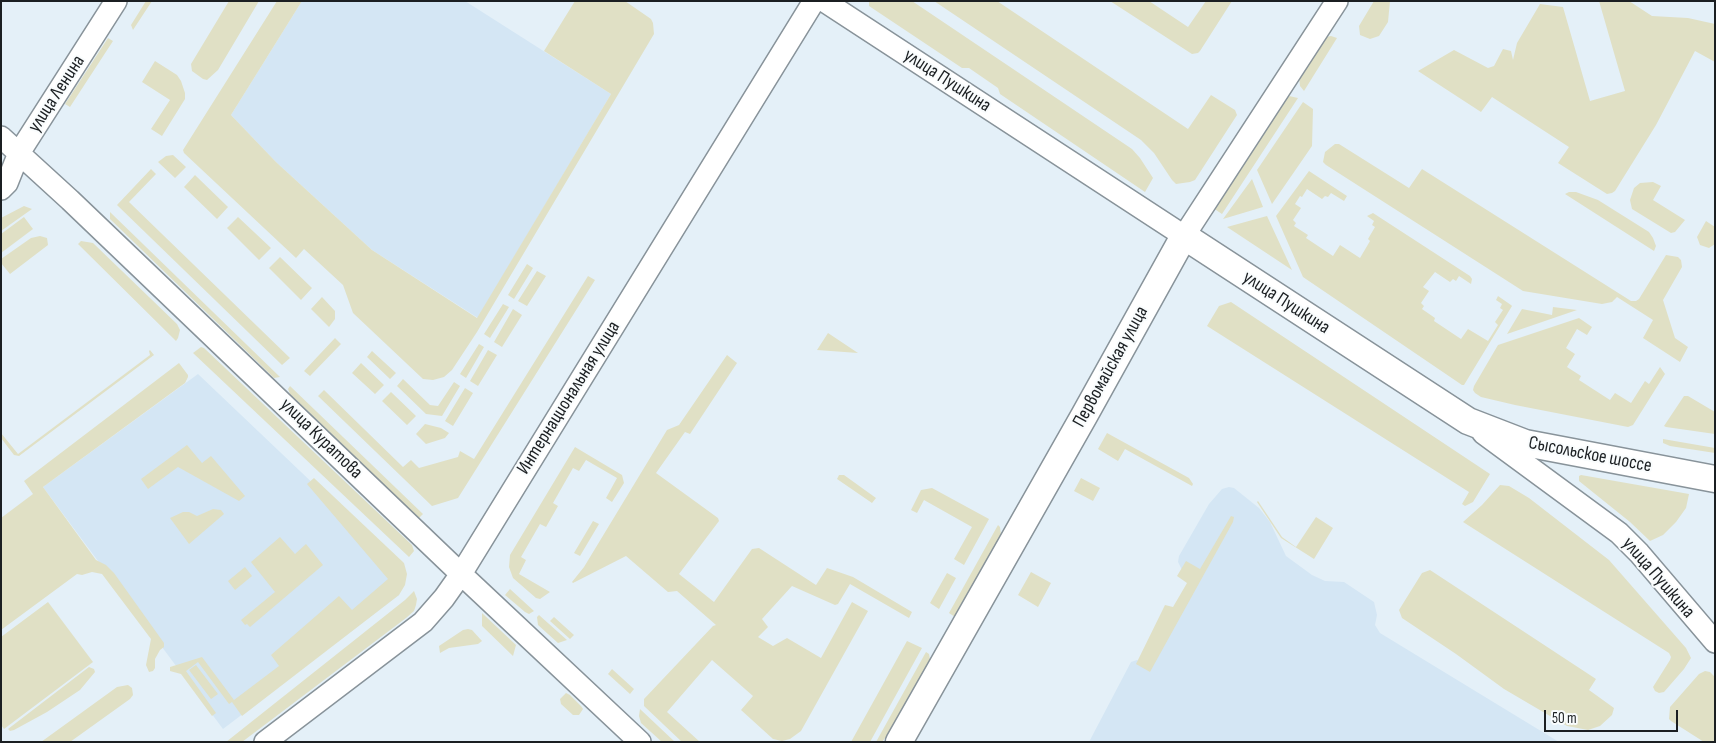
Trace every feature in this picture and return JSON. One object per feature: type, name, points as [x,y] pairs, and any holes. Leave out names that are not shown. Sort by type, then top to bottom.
[{"type":"main road","name":"улица Пушкина","points":[[1184,236],[1468,422]]},
{"type":"main road","name":"Первомайская улица","points":[[899,742],[1184,236]]},
{"type":"main road","name":"Сысольское шоссе","points":[[1468,422],[1525,443],[1715,478]]},
{"type":"street","name":"улица Ленина","points":[[1,189],[7,183],[19,153],[116,1]]},
{"type":"street","name":"Интернациональная улица","points":[[264,742],[423,622],[444,598],[461,574],[814,1]]},
{"type":"street","name":"улица Пушкина","points":[[824,1],[1184,236]]},
{"type":"street","name":"Первомайская улица","points":[[1184,236],[1337,1]]},
{"type":"street","name":"улица Куратова","points":[[1,137],[70,200],[461,574],[640,742]]},
{"type":"street","name":"улица Пушкина","points":[[1468,422],[1619,533],[1639,553],[1715,642]]},
{"type":"shaded area","points":[[302,1],[465,1],[611,94],[478,318],[372,250],[276,162],[231,115]]},
{"type":"shaded area","points":[[198,374],[403,569],[399,595],[223,729],[43,487]]},
{"type":"shaded area","points":[[1234,488],[1259,508],[1270,522],[1286,556],[1312,575],[1325,581],[1344,582],[1374,602],[1377,615],[1375,625],[1380,633],[1559,742],[1089,742],[1131,662],[1137,660],[1145,663],[1191,588],[1178,562],[1179,556],[1209,504],[1222,489]]},
{"type":"green space","points":[[146,1],[152,1],[133,30],[131,25]]},
{"type":"green space","points":[[229,1],[259,1],[218,70],[207,80],[203,79],[192,71],[191,64]]},
{"type":"green space","points":[[277,1],[302,1],[231,115],[276,162],[372,250],[477,318],[611,94],[544,51],[575,1],[625,1],[651,19],[653,23],[654,34],[477,332],[452,370],[444,377],[433,380],[423,379],[353,313],[343,285],[304,249],[296,258],[184,153],[183,150]]},
{"type":"green space","points":[[869,1],[912,1],[1132,149],[1153,178],[1145,192],[1000,94],[998,88],[969,68],[962,68],[869,6]]},
{"type":"green space","points":[[934,1],[997,1],[1188,129],[1211,95],[1235,110],[1237,115],[1195,180],[1176,184],[1154,153],[1141,140]]},
{"type":"green space","points":[[1110,1],[1149,1],[1188,27],[1206,1],[1232,1],[1200,51],[1192,54]]},
{"type":"green space","points":[[1374,1],[1390,1],[1388,22],[1379,36],[1370,39],[1360,35],[1359,26]]},
{"type":"green space","points":[[1599,1],[1629,1],[1652,16],[1688,18],[1715,24],[1715,62],[1695,51],[1656,125],[1612,193],[1607,194],[1558,163],[1569,147],[1492,97],[1481,112],[1418,71],[1454,50],[1488,68],[1494,66],[1503,49],[1511,51],[1513,60],[1517,43],[1540,4],[1563,7],[1590,101],[1625,91]]},
{"type":"green space","points":[[1325,37],[1337,38],[1304,91],[1300,86],[1299,77]]},
{"type":"green space","points":[[108,38],[113,41],[70,107],[65,104]]},
{"type":"green space","points":[[155,61],[177,75],[185,93],[185,99],[162,136],[151,129],[170,100],[142,82]]},
{"type":"green space","points":[[1286,97],[1298,98],[1222,214],[1213,208]]},
{"type":"green space","points":[[1303,102],[1313,109],[1312,146],[1272,204],[1257,170]]},
{"type":"green space","points":[[1335,144],[1339,144],[1409,188],[1422,169],[1631,301],[1639,299],[1666,255],[1678,257],[1681,260],[1682,267],[1663,300],[1675,338],[1688,347],[1680,362],[1643,338],[1653,320],[1617,297],[1612,302],[1602,304],[1523,291],[1326,165],[1323,162],[1325,152]]},
{"type":"green space","points":[[173,155],[186,167],[175,178],[158,162],[166,156]]},
{"type":"green space","points":[[151,169],[156,174],[129,202],[290,358],[282,365],[117,205]]},
{"type":"green space","points":[[1309,171],[1347,196],[1344,201],[1331,193],[1328,197],[1325,196],[1322,199],[1307,189],[1295,204],[1301,208],[1293,220],[1296,223],[1294,226],[1308,235],[1306,238],[1333,256],[1340,245],[1360,258],[1370,241],[1368,239],[1375,227],[1372,225],[1374,221],[1367,216],[1373,213],[1472,279],[1471,284],[1459,276],[1456,281],[1453,279],[1450,282],[1435,272],[1423,287],[1429,291],[1421,303],[1424,306],[1422,309],[1435,318],[1434,321],[1461,339],[1468,329],[1488,341],[1498,325],[1495,322],[1503,310],[1500,308],[1502,304],[1496,300],[1498,296],[1512,306],[1464,385],[1303,277],[1276,216]]},
{"type":"green space","points":[[195,175],[228,207],[217,219],[184,187]]},
{"type":"green space","points":[[1252,179],[1263,207],[1223,219]]},
{"type":"green space","points":[[1653,182],[1661,186],[1653,200],[1685,220],[1675,232],[1671,233],[1632,209],[1630,200],[1634,188],[1640,183]]},
{"type":"green space","points":[[1576,192],[1598,200],[1649,232],[1656,246],[1654,251],[1565,194]]},
{"type":"green space","points":[[24,206],[32,209],[1,231],[1,218]]},
{"type":"green space","points":[[110,212],[280,377],[274,378],[110,219]]},
{"type":"green space","points":[[1267,216],[1292,270],[1227,227]]},
{"type":"green space","points":[[24,217],[33,229],[1,253],[1,234]]},
{"type":"green space","points":[[238,217],[271,248],[259,260],[227,228]]},
{"type":"green space","points":[[1706,221],[1715,227],[1715,244],[1709,248],[1700,245],[1697,237]]},
{"type":"green space","points":[[40,236],[47,238],[48,245],[10,274],[1,263],[1,259],[31,238]]},
{"type":"green space","points":[[81,241],[93,243],[177,324],[180,330],[176,341],[78,244]]},
{"type":"green space","points":[[280,257],[312,288],[301,300],[269,268]]},
{"type":"green space","points":[[527,264],[533,268],[514,299],[508,295]]},
{"type":"green space","points":[[537,271],[546,276],[527,306],[518,301]]},
{"type":"green space","points":[[588,276],[595,280],[458,498],[432,506],[318,396],[324,390],[403,467],[411,460],[419,468],[458,457],[460,451],[474,459]]},
{"type":"green space","points":[[322,297],[335,311],[335,319],[329,327],[311,309]]},
{"type":"green space","points":[[1231,302],[1490,474],[1473,502],[1465,506],[1462,504],[1469,492],[1207,326],[1219,306]]},
{"type":"green space","points":[[503,304],[509,307],[490,338],[484,334]]},
{"type":"green space","points":[[1553,307],[1577,310],[1507,334],[1522,309],[1552,315]]},
{"type":"green space","points":[[513,309],[522,315],[502,347],[494,342]]},
{"type":"green space","points":[[1579,318],[1592,327],[1587,335],[1577,329],[1566,348],[1575,354],[1567,367],[1581,376],[1579,380],[1610,400],[1615,393],[1631,403],[1645,381],[1649,384],[1660,367],[1665,374],[1633,425],[1628,427],[1515,405],[1481,397],[1475,393],[1473,390],[1474,386],[1498,345]]},
{"type":"green space","points":[[828,333],[858,353],[817,350]]},
{"type":"green space","points":[[335,338],[341,344],[310,376],[304,371]]},
{"type":"green space","points":[[479,344],[484,347],[466,378],[460,374]]},
{"type":"green space","points":[[201,347],[412,545],[414,551],[409,557],[193,353]]},
{"type":"green space","points":[[150,350],[154,355],[19,456],[14,455],[1,438],[1,433],[18,454],[150,355]]},
{"type":"green space","points":[[488,350],[497,355],[478,386],[470,381]]},
{"type":"green space","points":[[372,351],[396,373],[390,379],[367,357]]},
{"type":"green space","points":[[727,355],[737,363],[690,434],[685,432],[656,473],[718,518],[719,521],[679,574],[714,602],[752,549],[759,548],[816,585],[827,568],[853,577],[912,612],[909,618],[850,584],[838,604],[835,605],[792,586],[762,619],[768,627],[758,637],[773,646],[787,638],[821,658],[852,602],[868,611],[801,731],[790,739],[782,741],[773,739],[741,710],[753,696],[712,660],[667,712],[700,742],[682,742],[644,706],[644,699],[716,625],[677,591],[668,592],[626,556],[572,582],[584,567],[667,430],[679,425]]},
{"type":"green space","points":[[179,363],[188,375],[185,383],[43,487],[96,560],[106,565],[114,573],[164,643],[164,647],[155,659],[153,671],[149,672],[146,665],[151,639],[102,574],[92,572],[82,575],[77,574],[1,630],[1,518],[33,494],[24,481]]},
{"type":"green space","points":[[361,363],[384,385],[375,394],[352,373]]},
{"type":"green space","points":[[403,379],[430,405],[438,406],[454,382],[460,386],[442,416],[426,414],[397,386]]},
{"type":"green space","points":[[290,386],[423,514],[419,518],[290,394],[288,389]]},
{"type":"green space","points":[[465,388],[473,393],[453,426],[445,421]]},
{"type":"green space","points":[[391,392],[416,416],[407,425],[382,401]]},
{"type":"green space","points":[[1684,396],[1688,396],[1715,412],[1715,434],[1664,426]]},
{"type":"green space","points":[[425,424],[441,428],[449,433],[445,438],[426,444],[416,434]]},
{"type":"green space","points":[[1107,433],[1189,478],[1193,484],[1192,486],[1125,449],[1118,461],[1098,449]]},
{"type":"green space","points":[[1663,439],[1715,448],[1715,453],[1670,446],[1663,443]]},
{"type":"green space","points":[[187,445],[202,463],[211,456],[245,496],[239,501],[178,467],[148,489],[141,479]]},
{"type":"green space","points":[[575,447],[622,475],[624,483],[612,502],[606,498],[617,478],[586,460],[579,471],[573,468],[553,503],[558,506],[546,527],[540,524],[521,557],[526,560],[519,574],[550,592],[540,599],[536,598],[513,578],[509,567],[510,555]]},
{"type":"green space","points":[[839,475],[844,475],[876,498],[872,503],[837,479]]},
{"type":"green space","points":[[1579,476],[1689,494],[1686,508],[1663,535],[1650,541],[1630,522],[1579,481]]},
{"type":"green space","points":[[314,478],[404,563],[407,574],[405,585],[399,595],[242,716],[232,702],[229,704],[198,662],[186,671],[216,713],[212,716],[181,674],[170,671],[170,667],[202,657],[234,700],[279,666],[271,655],[339,596],[352,610],[388,579],[307,484]]},
{"type":"green space","points":[[1081,478],[1100,488],[1093,501],[1074,491]]},
{"type":"green space","points":[[1500,485],[1509,486],[1529,498],[1609,560],[1686,648],[1691,658],[1664,692],[1659,693],[1653,687],[1670,660],[1669,653],[1463,522]]},
{"type":"green space","points":[[932,488],[989,519],[964,565],[954,559],[972,527],[924,500],[917,513],[911,510],[921,490]]},
{"type":"green space","points":[[1258,501],[1282,537],[1296,547],[1316,517],[1333,528],[1314,559],[1281,538]]},
{"type":"green space","points":[[213,509],[221,510],[224,514],[189,544],[170,518],[183,512],[189,512],[197,516]]},
{"type":"green space","points":[[1231,516],[1234,517],[1233,522],[1150,672],[1136,664],[1165,605],[1173,607],[1187,583],[1177,576],[1186,561],[1200,569]]},
{"type":"green space","points":[[593,521],[599,524],[580,556],[574,553]]},
{"type":"green space","points":[[998,525],[1001,535],[955,617],[949,613]]},
{"type":"green space","points":[[280,537],[295,554],[306,544],[323,565],[250,627],[241,620],[275,592],[251,562]]},
{"type":"green space","points":[[245,567],[252,576],[235,590],[228,581]]},
{"type":"green space","points":[[1430,570],[1596,679],[1589,690],[1614,708],[1612,715],[1600,726],[1588,730],[1567,726],[1504,689],[1402,618],[1399,610],[1422,573]]},
{"type":"green space","points":[[1031,572],[1051,583],[1038,607],[1018,595]]},
{"type":"green space","points":[[947,573],[956,578],[939,609],[930,603]]},
{"type":"green space","points":[[510,589],[534,611],[529,614],[525,612],[505,595]]},
{"type":"green space","points":[[414,591],[417,599],[416,605],[414,611],[406,618],[242,742],[226,742],[405,600]]},
{"type":"green space","points":[[48,602],[93,662],[4,729],[1,725],[1,637]]},
{"type":"green space","points":[[482,613],[516,645],[513,656],[482,626]]},
{"type":"green space","points":[[539,615],[567,640],[558,643],[538,625],[537,617]]},
{"type":"green space","points":[[554,617],[574,635],[570,639],[550,621]]},
{"type":"green space","points":[[463,630],[472,630],[482,641],[478,644],[449,648],[440,653],[439,646]]},
{"type":"green space","points":[[907,641],[922,648],[870,742],[851,742]]},
{"type":"green space","points":[[926,652],[929,654],[930,660],[889,733],[882,742],[876,742]]},
{"type":"green space","points":[[196,665],[218,694],[211,699],[189,670]]},
{"type":"green space","points":[[89,667],[94,669],[95,672],[80,690],[47,712],[14,730],[10,731],[8,729]]},
{"type":"green space","points":[[612,669],[634,689],[630,694],[608,674]]},
{"type":"green space","points":[[1705,671],[1710,672],[1715,677],[1715,742],[1704,742],[1669,719],[1670,707],[1699,674]]},
{"type":"green space","points":[[128,685],[132,688],[133,695],[130,699],[70,742],[41,742],[117,687]]},
{"type":"green space","points":[[566,693],[583,709],[579,715],[573,715],[561,704],[560,699]]},
{"type":"green space","points":[[640,709],[675,742],[662,742],[641,723]]}]
